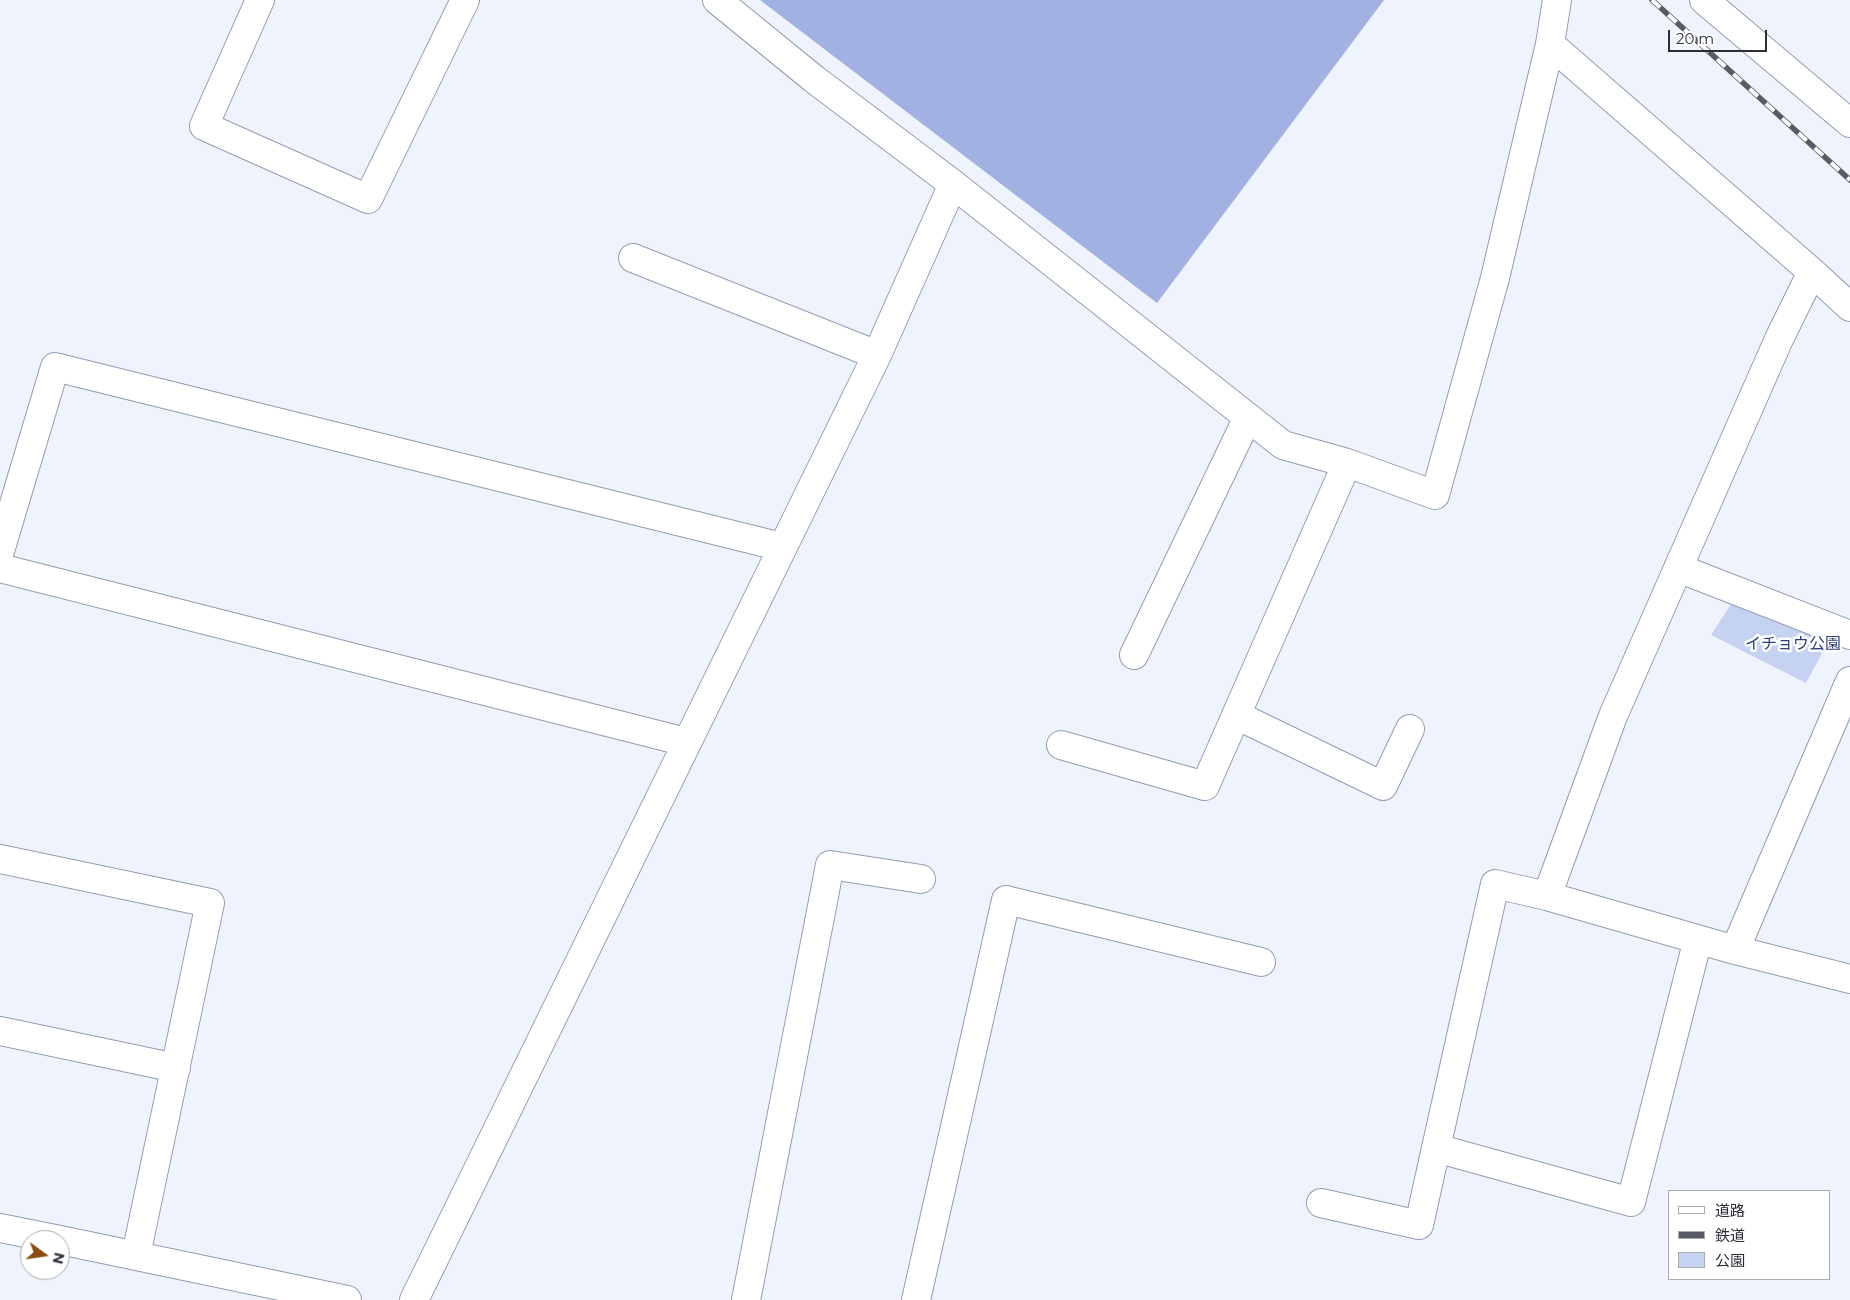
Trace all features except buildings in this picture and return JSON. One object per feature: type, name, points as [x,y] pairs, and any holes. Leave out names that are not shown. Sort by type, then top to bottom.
[{"type":"street","points":[[260,0],[204,126],[368,200],[465,0]]},
{"type":"street","points":[[717,0],[814,79],[953,184],[1283,445],[1347,463],[1434,495],[1495,278],[1550,44],[1558,0]]},
{"type":"street","points":[[1704,0],[1850,123]]},
{"type":"street","points":[[1550,44],[1850,307]]},
{"type":"street","points":[[414,1300],[877,355],[953,184]]},
{"type":"street","points":[[633,258],[877,355]]},
{"type":"street","points":[[1547,896],[1613,716],[1779,339],[1812,272]]},
{"type":"street","points":[[0,551],[55,367],[782,547]]},
{"type":"street","points":[[1134,655],[1248,417]]},
{"type":"street","points":[[1061,745],[1204,786],[1347,463]]},
{"type":"street","points":[[0,568],[686,742]]},
{"type":"street","points":[[1678,568],[1850,636]]},
{"type":"street","points":[[1735,950],[1850,681]]},
{"type":"street","points":[[1236,715],[1383,786],[1410,729]]},
{"type":"street","points":[[0,859],[210,903],[136,1255]]},
{"type":"street","points":[[746,1300],[830,865],[921,879]]},
{"type":"street","points":[[1320,1203],[1419,1225],[1495,884],[1547,896],[1735,950],[1850,979]]},
{"type":"street","points":[[916,1300],[1006,900],[1262,962]]},
{"type":"street","points":[[1436,1148],[1631,1202],[1698,939]]},
{"type":"street","points":[[0,1031],[176,1068]]},
{"type":"street","points":[[0,1228],[20,1232]]},
{"type":"street","points":[[70,1242],[346,1300]]},
{"type":"green space","name":"イチョウ公園","points":[[1739,592],[1835,629],[1806,683],[1711,635]]},
{"type":"shaded area","points":[[760,0],[1384,0],[1157,303]]},
{"type":"railway","points":[[1652,0],[1850,180]]}]
